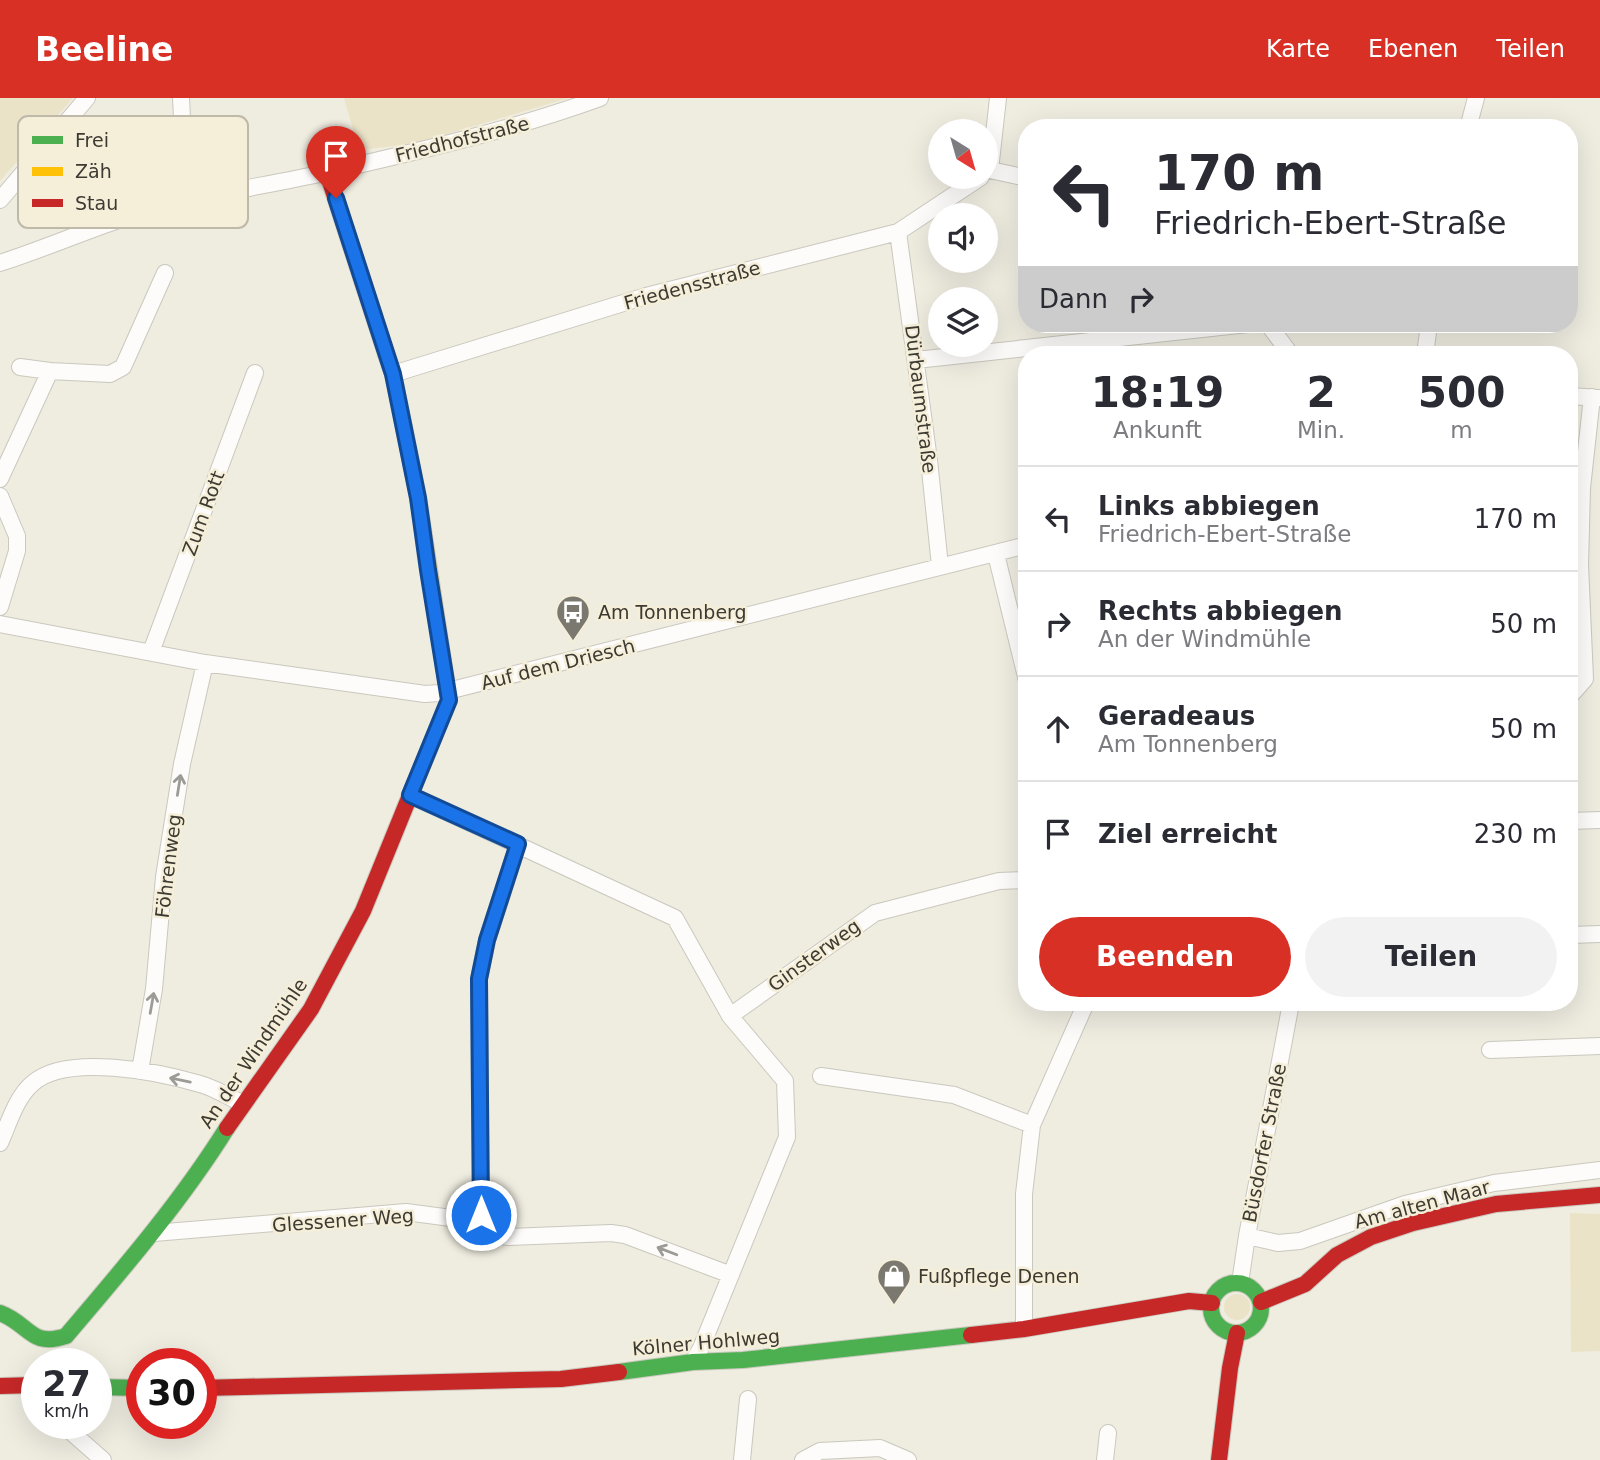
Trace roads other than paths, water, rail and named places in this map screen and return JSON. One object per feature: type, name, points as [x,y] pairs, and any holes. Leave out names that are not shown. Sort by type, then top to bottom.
[{"type":"main road","points":[[327,172],[393,374],[418,498],[448,691]]},
{"type":"main road","name":"An der Windmühle","points":[[0,1313],[10,1315],[36,1338],[51,1342],[66,1336],[153,1233],[200,1171],[243,1104],[311,1009],[363,911],[446,711],[448,691]]},
{"type":"main road","points":[[1261,1303],[1305,1284],[1337,1255],[1371,1237],[1496,1204],[1600,1195]]},
{"type":"main road","points":[[1240,1283],[1254,1289],[1261,1303],[1261,1311],[1253,1326],[1237,1333],[1217,1324],[1213,1318],[1214,1296],[1225,1285],[1240,1283]]},
{"type":"main road","name":"Kölner Hohlweg","points":[[217,1388],[561,1379],[693,1362],[743,1360],[1024,1329],[1189,1301],[1212,1304]]},
{"type":"main road","points":[[1219,1460],[1237,1333]]},
{"type":"main road","points":[[0,1387],[21,1386]]},
{"type":"street","points":[[72,116],[87,98]]},
{"type":"street","points":[[181,98],[182,116]]},
{"type":"street","name":"Friedhofstraße","points":[[248,189],[547,117],[600,98]]},
{"type":"street","points":[[994,119],[998,98]]},
{"type":"street","points":[[1470,119],[1476,98]]},
{"type":"street","points":[[998,175],[1018,177]]},
{"type":"street","points":[[0,200],[18,179]]},
{"type":"street","name":"Friedensstraße","points":[[393,374],[646,296],[898,232],[962,189]]},
{"type":"street","name":"Friedhofstraße","points":[[0,263],[92,228]]},
{"type":"street","name":"Dürbaumstraße","points":[[898,232],[940,566]]},
{"type":"street","points":[[20,368],[110,374],[123,367],[165,273]]},
{"type":"street","points":[[1045,346],[1165,333]]},
{"type":"street","points":[[916,360],[1018,349]]},
{"type":"street","points":[[0,479],[50,371]]},
{"type":"street","name":"Zum Rott","points":[[150,652],[255,373]]},
{"type":"street","points":[[1578,396],[1596,397],[1578,531]]},
{"type":"street","points":[[0,496],[17,536],[17,551],[0,607]]},
{"type":"street","name":"Auf dem Driesch","points":[[0,624],[205,663],[425,694],[448,691],[1018,548]]},
{"type":"street","points":[[996,554],[1018,640]]},
{"type":"street","points":[[1578,595],[1586,679],[1578,688]]},
{"type":"street","name":"Föhrenweg","points":[[140,1071],[154,989],[164,877],[182,764],[205,663]]},
{"type":"street","points":[[410,795],[676,918],[730,1016],[785,1081],[787,1137],[693,1362]]},
{"type":"street","points":[[1578,821],[1600,820]]},
{"type":"street","points":[[481,1233],[479,979],[487,940],[518,844]]},
{"type":"street","name":"Ginsterweg","points":[[730,1016],[875,912],[999,881],[1018,880]]},
{"type":"street","points":[[1578,935],[1600,934]]},
{"type":"street","points":[[1024,1329],[1024,1194],[1032,1125],[1082,1011]]},
{"type":"street","name":"Büsdorfer Straße","points":[[1240,1283],[1289,1011]]},
{"type":"street","points":[[1490,1050],[1600,1046]]},
{"type":"street","points":[[0,1143],[23,1094],[33,1083],[58,1069],[73,1066],[140,1071],[202,1084],[243,1104]]},
{"type":"street","points":[[821,1076],[954,1095],[1032,1125]]},
{"type":"street","name":"Am alten Maar","points":[[1247,1236],[1278,1244],[1300,1241],[1418,1201],[1494,1183],[1600,1170]]},
{"type":"street","name":"Glessener Weg","points":[[153,1233],[406,1212],[451,1218],[481,1233],[509,1237],[611,1233],[625,1235],[731,1275]]},
{"type":"street","points":[[742,1460],[747,1399]]},
{"type":"street","points":[[1105,1460],[1108,1433]]},
{"type":"street","points":[[79,1439],[103,1460]]},
{"type":"street","points":[[803,1460],[820,1451],[880,1448],[908,1460]]},
{"type":"place","name":"Am Tonnenberg","points":[[573,642]]},
{"type":"place","name":"Fußpflege Denen","points":[[894,1306]]}]
